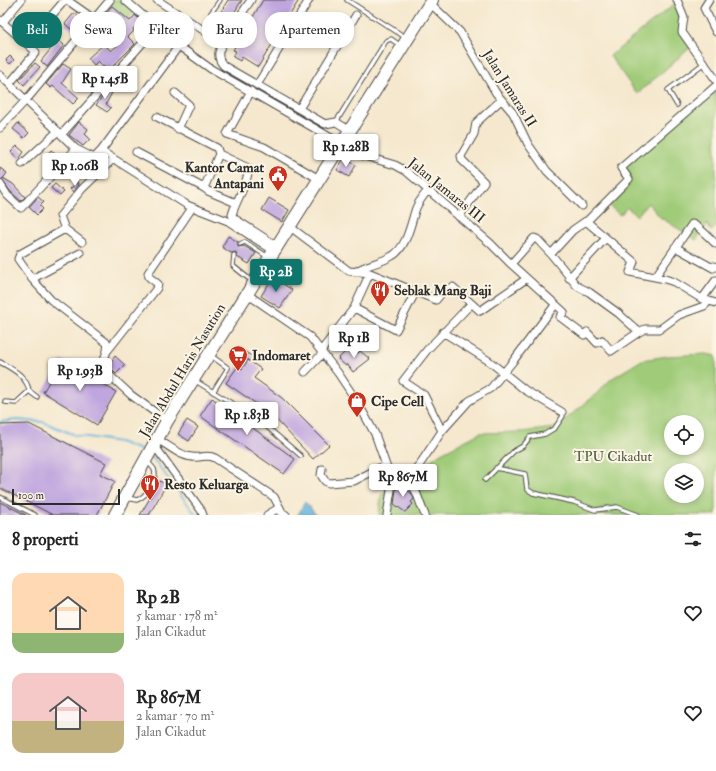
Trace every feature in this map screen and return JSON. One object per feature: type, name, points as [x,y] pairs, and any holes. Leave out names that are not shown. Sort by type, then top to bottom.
[{"type":"highway","name":"Jalan Abdul Haris Nasution","points":[[115,515],[167,422],[431,1]]},
{"type":"street","points":[[12,30],[1,21],[21,0]]},
{"type":"street","points":[[55,12],[66,0],[84,12]]},
{"type":"street","points":[[100,12],[110,0]]},
{"type":"street","name":"Jalan Jamaras III","points":[[124,0],[138,12]]},
{"type":"street","points":[[157,0],[202,29]]},
{"type":"street","points":[[243,12],[251,0]]},
{"type":"street","points":[[257,85],[309,0]]},
{"type":"street","points":[[677,0],[684,17],[682,32],[703,64],[716,80]]},
{"type":"street","points":[[708,0],[704,8],[716,32]]},
{"type":"street","name":"Jalan Jamaras II","points":[[431,1],[460,32],[501,100],[513,113],[528,144],[547,171],[582,206]]},
{"type":"street","points":[[299,109],[356,15]]},
{"type":"street","points":[[0,128],[27,99],[70,47]]},
{"type":"street","points":[[10,83],[35,54],[35,50],[33,48]]},
{"type":"street","points":[[22,164],[60,132],[138,48]]},
{"type":"street","points":[[0,75],[27,99],[76,148],[94,158],[101,151],[177,48]]},
{"type":"street","name":"Jalan Jamaras III","points":[[180,48],[211,69],[364,156],[395,165],[428,190],[490,243],[526,279],[555,305]]},
{"type":"street","points":[[221,48],[219,51],[219,60],[224,66],[325,124],[336,122],[349,130]]},
{"type":"street","points":[[551,254],[573,230],[584,221],[587,221],[629,179],[621,168],[716,86]]},
{"type":"street","points":[[251,91],[227,134],[264,147],[319,179]]},
{"type":"street","points":[[175,93],[189,104],[178,129]]},
{"type":"street","points":[[459,217],[484,182],[462,160],[461,156],[474,134],[475,125],[483,115],[501,100]]},
{"type":"street","points":[[157,117],[217,148],[219,154],[204,188]]},
{"type":"street","points":[[0,184],[6,195],[20,208],[76,148]]},
{"type":"street","points":[[101,151],[192,208],[228,222],[273,252]]},
{"type":"street","points":[[136,152],[208,191],[236,203]]},
{"type":"street","points":[[219,154],[248,168],[249,171],[232,215],[273,252]]},
{"type":"street","points":[[82,242],[65,229],[60,216],[82,189],[113,159]]},
{"type":"street","points":[[355,272],[362,267],[392,256],[398,250],[404,241],[418,203],[428,190]]},
{"type":"street","points":[[167,422],[131,396],[102,369],[102,365],[108,350],[157,288],[158,284],[149,277],[148,273],[192,208]]},
{"type":"street","points":[[587,221],[605,239],[634,262],[630,272],[674,282],[709,301]]},
{"type":"street","points":[[655,277],[692,224],[694,224],[716,244]]},
{"type":"street","points":[[290,226],[349,271],[370,273],[436,300],[444,290],[453,287],[478,310],[482,311],[526,279]]},
{"type":"street","points":[[65,229],[18,256],[18,258],[32,279],[62,309],[104,340],[108,346],[108,350]]},
{"type":"street","points":[[512,264],[534,238],[537,239],[577,286],[590,292],[618,313],[639,332]]},
{"type":"street","points":[[569,278],[605,239]]},
{"type":"street","points":[[675,248],[713,268],[714,266],[716,267]]},
{"type":"street","points":[[32,279],[80,253]]},
{"type":"street","points":[[305,372],[322,352],[354,308],[370,273]]},
{"type":"street","points":[[405,480],[420,464],[442,431],[469,401],[491,388],[555,305],[564,312],[560,317],[584,334],[587,332],[597,343],[602,340],[611,351],[645,329],[660,329],[679,315],[704,306],[709,301],[716,280]]},
{"type":"street","points":[[354,308],[396,330],[416,291]]},
{"type":"street","points":[[247,294],[310,337],[358,403],[374,434],[389,474],[391,490],[387,515]]},
{"type":"street","points":[[442,431],[424,395],[403,381],[416,363],[443,332],[471,304]]},
{"type":"street","points":[[443,332],[490,361],[525,390],[562,412]]},
{"type":"street","points":[[151,451],[193,458],[210,455],[274,497],[284,513]]},
{"type":"street","points":[[151,451],[201,510],[203,515]]},
{"type":"street","points":[[322,469],[321,475],[325,480],[334,483],[361,479],[385,465]]},
{"type":"street","points":[[389,474],[405,480],[414,486],[425,515]]},
{"type":"street","points":[[268,515],[273,510],[284,513]]},
{"type":"lane","points":[[212,12],[220,0]]},
{"type":"lane","points":[[347,0],[404,42]]},
{"type":"lane","points":[[336,122],[386,40],[391,39],[404,42]]},
{"type":"lane","points":[[677,105],[668,90],[703,64]]},
{"type":"lane","points":[[240,244],[245,242],[273,252]]},
{"type":"lane","points":[[234,255],[233,266],[254,283]]},
{"type":"lane","points":[[209,354],[228,368],[213,392]]},
{"type":"lane","points":[[0,362],[24,378],[28,384],[29,391],[37,396]]},
{"type":"lane","points":[[193,380],[259,420],[301,456]]},
{"type":"lane","points":[[5,402],[16,403],[29,391]]},
{"type":"lane","points":[[485,480],[514,451],[523,446],[530,437],[544,434],[555,428],[563,416],[562,412]]},
{"type":"lane","points":[[125,497],[137,500],[141,499],[154,480],[151,451]]},
{"type":"lane","points":[[496,468],[524,474],[527,490],[533,493],[574,502],[595,510],[618,507],[638,515]]},
{"type":"lane","points":[[0,497],[35,515]]},
{"type":"green space","points":[[112,0],[123,0],[135,11],[128,19],[126,17],[126,12],[120,12],[109,3]]},
{"type":"green space","points":[[678,1],[682,23],[691,47],[637,94],[610,56]]},
{"type":"green space","points":[[716,86],[716,227],[711,231],[707,224],[696,240],[660,217],[648,203],[637,216],[627,207],[620,215],[606,203],[629,179],[621,168]]},
{"type":"green space","name":"TPU Cikadut","points":[[706,354],[716,356],[716,515],[379,515],[381,495],[441,453],[480,433],[521,432],[555,428],[593,397],[611,379],[642,360],[668,356]]},
{"type":"water","points":[[305,502],[316,515],[298,515]]},
{"type":"building","points":[[228,0],[242,0],[235,12],[221,12]]},
{"type":"building","points":[[263,0],[299,0],[292,12],[265,12],[265,48],[270,48],[258,67],[242,57],[240,61],[233,57],[236,51],[233,50],[234,48],[257,48],[256,12]]},
{"type":"building","points":[[112,6],[119,12],[107,12]]},
{"type":"building","points":[[134,16],[134,31],[128,37],[134,45],[108,71],[98,61],[94,65],[88,58],[99,48],[108,48],[111,51],[114,48],[126,48],[126,18],[130,21]]},
{"type":"building","points":[[70,18],[70,28],[65,24]]},
{"type":"building","points":[[52,48],[62,48],[47,67],[41,61]]},
{"type":"building","points":[[10,56],[14,60],[10,64],[6,60]]},
{"type":"building","points":[[35,63],[40,67],[24,85],[19,80]]},
{"type":"building","points":[[63,64],[71,69],[62,83],[79,98],[73,104],[53,86],[51,88],[46,84]]},
{"type":"building","points":[[79,68],[87,75],[83,79],[75,72]]},
{"type":"building","points":[[124,71],[132,77],[127,84],[119,78]]},
{"type":"building","points":[[110,87],[114,89],[106,104],[111,108],[107,112],[96,105]]},
{"type":"building","points":[[79,122],[88,129],[85,134],[90,139],[83,146],[69,135]]},
{"type":"building","points":[[18,123],[29,133],[24,138],[13,129]]},
{"type":"building","points":[[17,146],[24,152],[19,159],[11,152]]},
{"type":"building","points":[[51,150],[61,158],[56,163],[46,156]]},
{"type":"building","points":[[344,158],[356,165],[349,177],[337,170]]},
{"type":"building","points":[[0,168],[7,173],[2,180],[0,179]]},
{"type":"building","points":[[3,178],[13,184],[25,197],[21,201],[11,192],[2,180]]},
{"type":"building","points":[[77,182],[79,185],[73,192],[70,189]]},
{"type":"building","points":[[55,184],[64,192],[60,196],[51,188]]},
{"type":"building","points":[[38,197],[44,202],[40,206],[43,209],[37,215],[29,207]]},
{"type":"building","points":[[269,198],[289,210],[282,222],[262,210]]},
{"type":"building","points":[[228,236],[238,242],[238,247],[244,246],[256,253],[249,264],[237,257],[236,252],[231,253],[222,247]]},
{"type":"building","points":[[273,277],[292,290],[280,308],[261,296]]},
{"type":"building","points":[[238,347],[253,357],[250,361],[235,351]]},
{"type":"building","points":[[350,347],[358,353],[360,351],[370,359],[353,372],[347,364],[346,366],[338,359]]},
{"type":"building","points":[[115,356],[125,365],[116,374],[108,366]]},
{"type":"building","points":[[62,360],[116,392],[97,425],[43,392]]},
{"type":"building","points":[[248,360],[261,369],[254,378],[282,398],[329,445],[313,459],[271,414],[226,383],[238,366],[242,369]]},
{"type":"building","points":[[212,398],[295,459],[284,474],[200,416]]},
{"type":"building","points":[[187,420],[198,427],[189,441],[178,434]]},
{"type":"building","points":[[29,424],[106,463],[100,474],[115,481],[97,515],[53,515],[0,488],[0,425]]},
{"type":"building","points":[[160,481],[166,485],[149,515],[140,515]]},
{"type":"building","points":[[400,484],[412,494],[414,499],[411,502],[413,504],[405,512],[394,504],[396,489]]},
{"type":"building","points":[[0,502],[26,515],[0,515]]},
{"type":"waterway","points":[[0,422],[16,420],[43,422],[75,435],[119,442],[146,452]]},
{"type":"waterway","points":[[152,457],[196,515]]},
{"type":"place","name":"Kantor Camat Antapani","points":[[278,192]]},
{"type":"place","name":"Seblak Mang Baji","points":[[380,307]]},
{"type":"place","name":"Indomaret","points":[[238,372]]},
{"type":"place","name":"Cipe Cell","points":[[357,418]]},
{"type":"place","name":"Resto Keluarga","points":[[150,501]]}]
